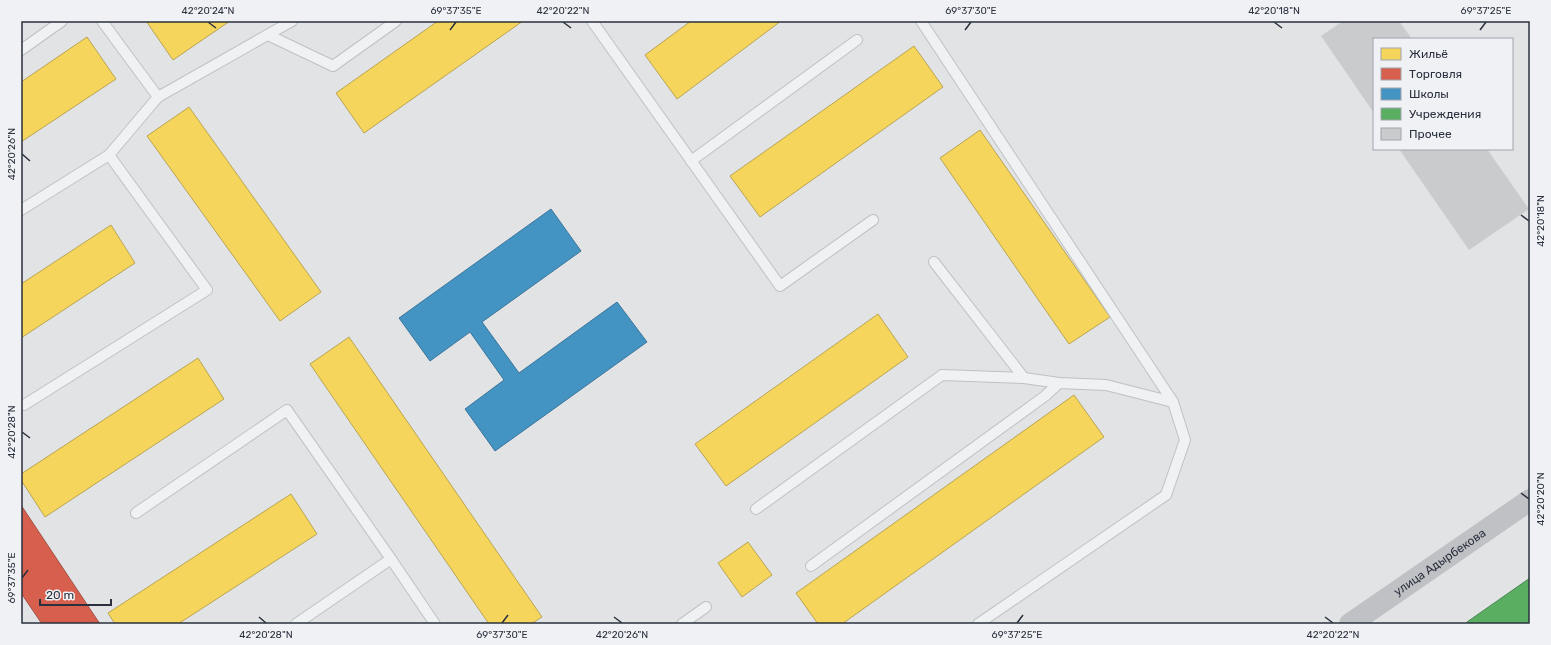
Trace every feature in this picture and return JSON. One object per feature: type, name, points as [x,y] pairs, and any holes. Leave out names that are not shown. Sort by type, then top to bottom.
[{"type":"main road","name":"улица Адырбекова","points":[[1350,624],[1530,500]]},
{"type":"lane","points":[[21,50],[62,21]]},
{"type":"lane","points":[[102,21],[158,96]]},
{"type":"lane","points":[[21,210],[109,155],[158,96],[292,21]]},
{"type":"lane","points":[[268,35],[333,66],[396,21]]},
{"type":"lane","points":[[921,21],[1173,402],[1185,440],[1166,495],[978,624]]},
{"type":"lane","points":[[596,22],[691,161],[780,286],[873,220]]},
{"type":"lane","points":[[691,161],[857,40]]},
{"type":"lane","points":[[24,405],[207,290],[109,155]]},
{"type":"lane","points":[[934,262],[1024,378]]},
{"type":"lane","points":[[756,509],[942,375],[1024,378],[1059,383],[1106,384],[1173,402]]},
{"type":"lane","points":[[811,566],[1045,396],[1059,383]]},
{"type":"lane","points":[[136,513],[287,410],[391,558],[435,624]]},
{"type":"lane","points":[[296,624],[391,558]]},
{"type":"lane","points":[[682,624],[706,607]]},
{"type":"building: Жильё","points":[[146,21],[230,21],[173,60]]},
{"type":"building: Жильё","points":[[438,21],[523,21],[364,133],[336,93]]},
{"type":"building: Жильё","points":[[691,21],[781,21],[677,99],[645,55]]},
{"type":"building: Жильё","points":[[87,37],[116,79],[21,142],[21,82]]},
{"type":"building: Жильё","points":[[914,46],[943,87],[760,217],[730,176]]},
{"type":"building: Жильё","points":[[189,107],[321,292],[280,321],[147,136]]},
{"type":"building: Жильё","points":[[980,130],[1110,317],[1069,344],[940,158]]},
{"type":"building: Жильё","points":[[111,225],[135,263],[21,338],[21,284]]},
{"type":"building: Жильё","points":[[878,314],[908,357],[726,486],[695,444]]},
{"type":"building: Жильё","points":[[349,337],[542,617],[531,624],[489,624],[310,364]]},
{"type":"building: Жильё","points":[[198,358],[224,399],[45,517],[21,480],[21,474]]},
{"type":"building: Жильё","points":[[1074,395],[1104,437],[842,624],[818,624],[796,593]]},
{"type":"building: Жильё","points":[[291,494],[317,534],[178,624],[115,624],[108,613]]},
{"type":"building: Жильё","points":[[748,542],[772,575],[742,597],[718,563]]},
{"type":"building: Торговля","points":[[21,505],[100,624],[42,624],[21,593]]},
{"type":"building: Школы","points":[[551,209],[581,251],[482,322],[519,373],[617,302],[647,342],[495,451],[465,409],[504,380],[470,332],[430,361],[399,318]]},
{"type":"building: Учреждения","points":[[1530,578],[1530,624],[1468,624],[1467,622]]},
{"type":"building: Прочее","points":[[1343,21],[1399,21],[1411,38],[1373,38],[1373,112],[1321,36]]},
{"type":"building: Прочее","points":[[1400,150],[1488,150],[1529,209],[1469,250]]}]
